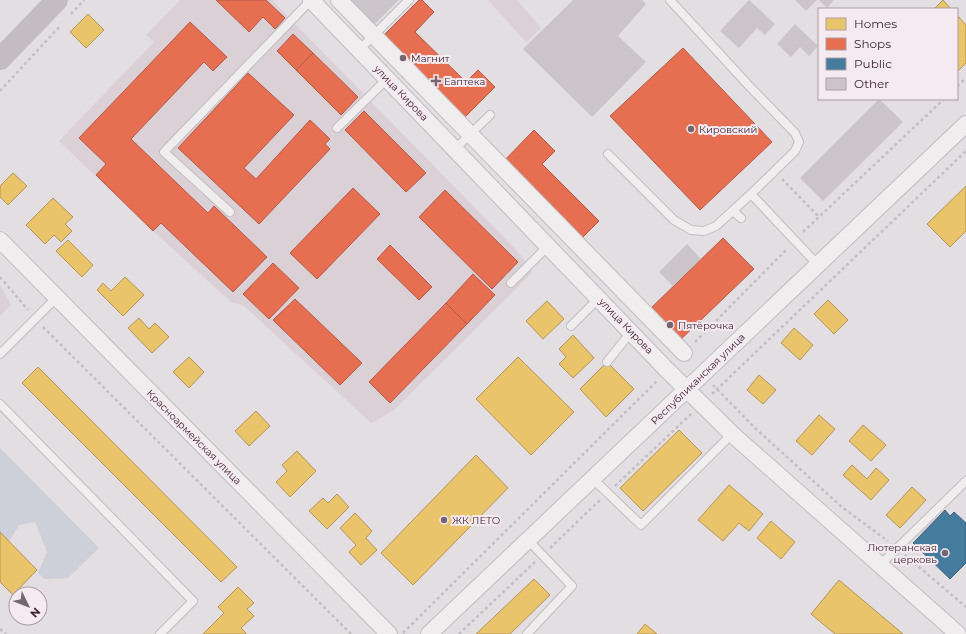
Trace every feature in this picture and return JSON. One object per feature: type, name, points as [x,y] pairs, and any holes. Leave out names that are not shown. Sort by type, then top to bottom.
[{"type":"main road","points":[[0,59],[63,8]]},
{"type":"street","name":"улица Кирова","points":[[311,0],[701,404],[784,481],[881,564],[958,634]]},
{"type":"street","points":[[339,0],[684,353]]},
{"type":"street","name":"Республиканская улица","points":[[430,634],[966,124]]},
{"type":"street","name":"Красноармейская улица","points":[[0,240],[389,634]]},
{"type":"lane","points":[[230,212],[164,152],[311,0]]},
{"type":"lane","points":[[359,50],[408,0]]},
{"type":"lane","points":[[608,154],[674,220],[691,230],[704,231],[716,226],[751,194],[795,151],[799,142],[795,133],[751,88],[670,0]]},
{"type":"lane","points":[[337,128],[387,79]]},
{"type":"lane","points":[[455,150],[490,115]]},
{"type":"lane","points":[[751,194],[818,264]]},
{"type":"lane","points":[[733,210],[741,218]]},
{"type":"lane","points":[[511,283],[548,246]]},
{"type":"lane","points":[[0,354],[56,298]]},
{"type":"lane","points":[[571,326],[599,298]]},
{"type":"lane","points":[[607,362],[631,332]]},
{"type":"lane","points":[[0,404],[193,601],[160,634]]},
{"type":"lane","points":[[593,479],[641,525],[732,434]]},
{"type":"lane","points":[[881,564],[966,482]]},
{"type":"lane","points":[[527,634],[572,586],[528,540]]},
{"type":"path","points":[[63,8],[84,0]]},
{"type":"path","points":[[0,91],[63,23]]},
{"type":"path","points":[[958,85],[966,78]]},
{"type":"path","points":[[459,634],[966,151]]},
{"type":"path","points":[[774,172],[819,217]]},
{"type":"path","points":[[0,277],[35,320],[351,634]]},
{"type":"path","points":[[703,374],[755,428],[843,508],[897,548],[966,607]]},
{"type":"path","points":[[0,629],[6,634]]},
{"type":"shaded area","points":[[180,0],[272,0],[520,254],[532,273],[393,411],[371,423],[244,306],[231,302],[153,231],[59,141],[154,42],[146,35]]},
{"type":"shaded area","points":[[488,0],[517,0],[541,28],[526,42]]},
{"type":"shaded area","points":[[0,285],[11,305],[0,316]]},
{"type":"shaded area","points":[[0,448],[99,548],[68,578],[45,579],[38,573],[47,552],[35,522],[19,525],[8,543],[0,542]]},
{"type":"building: Homes","points":[[943,0],[950,8],[935,8]]},
{"type":"building: Homes","points":[[88,14],[104,30],[86,48],[70,32]]},
{"type":"building: Homes","points":[[958,16],[966,25],[966,63],[958,71]]},
{"type":"building: Homes","points":[[13,173],[27,186],[8,205],[0,197],[0,186]]},
{"type":"building: Homes","points":[[966,186],[966,231],[950,247],[927,224]]},
{"type":"building: Homes","points":[[53,198],[73,217],[65,224],[72,231],[61,242],[54,235],[45,244],[26,225]]},
{"type":"building: Homes","points":[[68,240],[93,265],[82,277],[56,251]]},
{"type":"building: Homes","points":[[125,277],[144,295],[123,316],[97,290],[103,283],[111,291]]},
{"type":"building: Homes","points":[[828,300],[848,320],[834,334],[814,314]]},
{"type":"building: Homes","points":[[547,301],[564,319],[543,339],[526,321]]},
{"type":"building: Homes","points":[[139,318],[149,329],[155,323],[169,337],[152,353],[128,328]]},
{"type":"building: Homes","points":[[794,328],[813,345],[800,360],[781,343]]},
{"type":"building: Homes","points":[[573,335],[594,358],[573,378],[559,364],[566,357],[559,349]]},
{"type":"building: Homes","points":[[189,357],[204,372],[189,388],[173,372]]},
{"type":"building: Homes","points":[[518,357],[574,412],[531,455],[476,399]]},
{"type":"building: Homes","points":[[607,362],[634,389],[606,417],[580,389]]},
{"type":"building: Homes","points":[[38,367],[237,567],[221,582],[22,383]]},
{"type":"building: Homes","points":[[759,375],[776,390],[763,404],[747,390]]},
{"type":"building: Homes","points":[[256,411],[270,426],[249,446],[235,431]]},
{"type":"building: Homes","points":[[819,415],[835,429],[812,455],[796,441]]},
{"type":"building: Homes","points":[[863,425],[886,445],[871,461],[849,441]]},
{"type":"building: Homes","points":[[679,430],[702,453],[643,511],[620,488]]},
{"type":"building: Homes","points":[[297,451],[316,471],[290,497],[276,482],[287,471],[282,465]]},
{"type":"building: Homes","name":"ЖК ЛЕТО","points":[[476,455],[508,488],[413,585],[381,553]]},
{"type":"building: Homes","points":[[852,465],[867,479],[876,468],[889,480],[871,500],[843,475]]},
{"type":"building: Homes","points":[[729,485],[763,514],[749,531],[739,523],[723,541],[698,520]]},
{"type":"building: Homes","points":[[912,487],[926,500],[900,528],[886,515]]},
{"type":"building: Homes","points":[[337,494],[349,507],[327,529],[309,511],[323,498],[328,503]]},
{"type":"building: Homes","points":[[355,513],[372,531],[366,538],[377,550],[361,565],[349,552],[356,545],[340,528]]},
{"type":"building: Homes","points":[[771,521],[795,542],[781,559],[757,538]]},
{"type":"building: Homes","points":[[0,532],[37,570],[22,586],[8,586],[8,590],[0,582]]},
{"type":"building: Homes","points":[[534,579],[550,595],[510,634],[476,634]]},
{"type":"building: Homes","points":[[839,580],[903,634],[835,634],[811,614]]},
{"type":"building: Homes","points":[[238,587],[254,603],[247,609],[254,616],[241,628],[246,633],[203,634],[224,613],[218,607]]},
{"type":"building: Homes","points":[[645,624],[657,634],[637,634]]},
{"type":"building: Shops","points":[[216,0],[266,0],[285,18],[275,29],[263,17],[249,32]]},
{"type":"building: Shops","points":[[419,0],[422,0],[434,12],[415,32],[466,82],[478,70],[495,87],[460,122],[378,41]]},
{"type":"building: Shops","points":[[190,22],[227,57],[213,71],[204,62],[131,139],[208,213],[214,206],[267,257],[233,292],[161,223],[153,231],[96,175],[106,164],[79,138]]},
{"type":"building: Shops","points":[[293,34],[313,53],[296,70],[277,51]]},
{"type":"building: Shops","name":"Кировский","points":[[683,48],[772,142],[700,210],[610,116]]},
{"type":"building: Shops","points":[[313,53],[358,97],[341,115],[296,70]]},
{"type":"building: Shops","points":[[248,73],[294,115],[244,168],[256,179],[310,120],[330,139],[325,144],[330,149],[259,224],[178,148]]},
{"type":"building: Shops","points":[[364,111],[426,173],[406,192],[345,130]]},
{"type":"building: Shops","points":[[534,130],[555,151],[542,164],[599,221],[578,242],[500,165]]},
{"type":"building: Shops","points":[[353,188],[380,214],[317,279],[290,253]]},
{"type":"building: Shops","points":[[445,190],[518,262],[492,289],[419,217]]},
{"type":"building: Shops","points":[[723,238],[754,269],[677,343],[647,312]]},
{"type":"building: Shops","points":[[390,245],[432,287],[419,300],[377,259]]},
{"type":"building: Shops","points":[[273,263],[299,288],[269,319],[243,294]]},
{"type":"building: Shops","points":[[473,274],[495,295],[467,324],[446,303]]},
{"type":"building: Shops","points":[[295,299],[362,363],[340,385],[273,320]]},
{"type":"building: Shops","points":[[446,303],[467,324],[390,403],[369,382]]},
{"type":"building: Public","name":"Лютеранская церковь","points":[[945,510],[950,516],[954,512],[966,523],[966,563],[950,579],[913,543]]},
{"type":"building: Other","points":[[341,0],[399,0],[370,29]]},
{"type":"building: Other","points":[[573,0],[642,0],[646,4],[618,36],[646,62],[592,117],[523,49]]},
{"type":"building: Other","points":[[749,0],[775,24],[765,35],[757,28],[739,48],[720,31]]},
{"type":"building: Other","points":[[795,0],[817,0],[806,11]]},
{"type":"building: Other","points":[[819,0],[834,0],[827,8]]},
{"type":"building: Other","points":[[795,24],[818,46],[809,56],[800,47],[791,57],[777,44]]},
{"type":"building: Other","points":[[878,100],[880,100],[903,122],[823,201],[800,178]]},
{"type":"building: Other","points":[[687,244],[701,259],[673,286],[659,272]]},
{"type":"place","name":"Магнит","points":[[403,58]]},
{"type":"place","name":"Еаптека","points":[[436,81]]},
{"type":"place","name":"Кировский","points":[[691,129]]},
{"type":"place","name":"Пятёрочка","points":[[670,325]]},
{"type":"place","name":"ЖК ЛЕТО","points":[[444,520]]},
{"type":"place","name":"Лютеранская церковь","points":[[945,553]]}]
